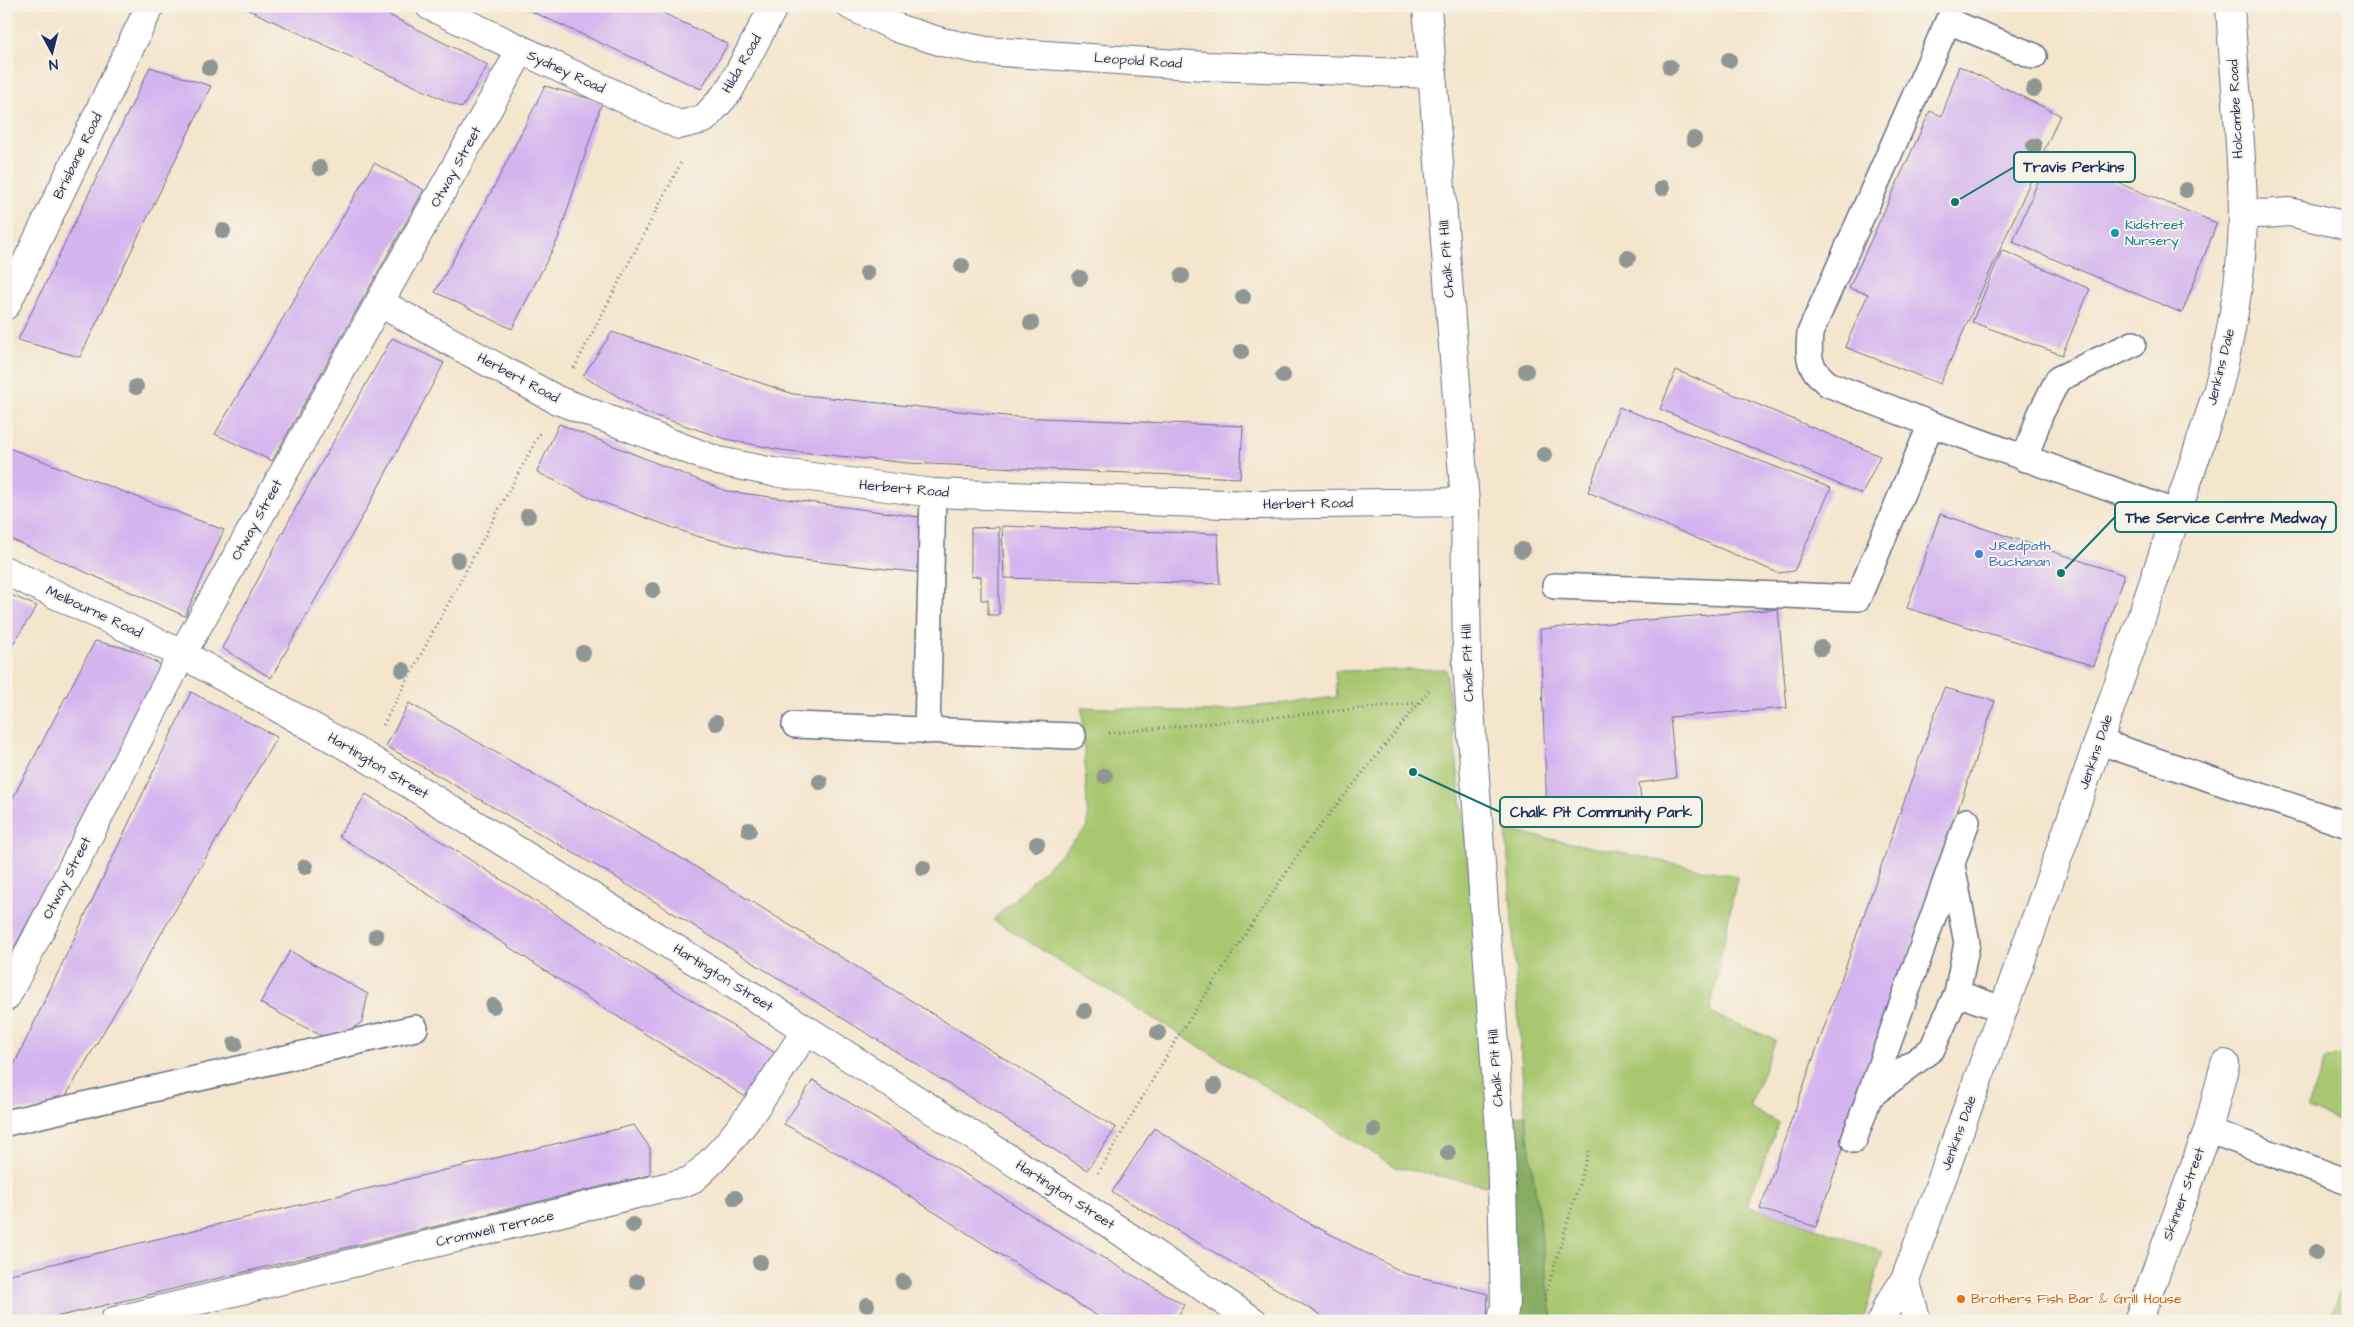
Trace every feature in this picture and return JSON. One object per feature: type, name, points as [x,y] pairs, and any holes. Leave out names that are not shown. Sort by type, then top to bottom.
[{"type":"street","name":"Brisbane Road","points":[[6,305],[150,6]]},
{"type":"street","name":"Sydney Road","points":[[430,6],[679,125],[704,118]]},
{"type":"street","name":"Hilda Road","points":[[704,118],[729,91],[774,6]]},
{"type":"street","name":"Leopold Road","points":[[850,6],[900,29],[942,42],[986,50],[1206,66],[1433,74]]},
{"type":"street","name":"Chalk Pit Hill","points":[[1427,6],[1465,502],[1467,664],[1501,1145],[1505,1305],[1502,1321]]},
{"type":"street","name":"Holcombe Road","points":[[2230,6],[2243,212]]},
{"type":"street","name":"Otway Street","points":[[6,997],[182,654],[521,50]]},
{"type":"street","points":[[2243,212],[2263,214],[2289,212],[2348,226]]},
{"type":"street","name":"Jenkins Dale","points":[[1882,1321],[1887,1307],[1905,1280],[2004,1010],[2100,742],[2177,513],[2224,367],[2237,287],[2243,212]]},
{"type":"street","name":"Herbert Road","points":[[380,303],[557,400],[718,461],[827,481],[933,493],[1252,505],[1465,502]]},
{"type":"street","name":"Melbourne Road","points":[[6,571],[182,654]]},
{"type":"street","name":"Hartington Street","points":[[182,654],[366,757],[807,1030],[1080,1204],[1253,1321]]},
{"type":"street","name":"Cromwell Terrace","points":[[114,1321],[690,1181],[711,1164],[728,1144],[807,1030]]},
{"type":"street","name":"Skinner Street","points":[[2138,1321],[2208,1130],[2225,1064]]},
{"type":"street","points":[[1905,1280],[1918,1321]]},
{"type":"lane","points":[[2034,56],[1948,21],[1810,334],[1808,357],[1814,372],[1828,384],[2025,460],[2177,513]]},
{"type":"lane","points":[[2025,460],[2040,415],[2058,379],[2133,344]]},
{"type":"lane","points":[[1555,586],[1858,598],[1930,424]]},
{"type":"lane","points":[[927,731],[933,493]]},
{"type":"lane","points":[[795,725],[1073,736]]},
{"type":"lane","points":[[2100,742],[2348,825]]},
{"type":"lane","points":[[1854,1140],[1967,821]]},
{"type":"lane","points":[[1870,1096],[1932,1049],[1957,993],[1967,943],[1952,864]]},
{"type":"lane","points":[[1957,993],[2004,1010]]},
{"type":"lane","points":[[6,1123],[415,1028]]},
{"type":"lane","points":[[2208,1130],[2348,1182]]},
{"type":"path","points":[[366,757],[557,400],[704,118]]},
{"type":"path","points":[[1080,1204],[1180,1034],[1303,847],[1446,668],[1467,664]]},
{"type":"path","points":[[1073,736],[1418,703]]},
{"type":"path","points":[[1543,1307],[1589,1151]]},
{"type":"green space","points":[[1446,669],[1501,1145],[1487,1186],[1396,1167],[993,920],[1088,827],[1082,707],[1208,712],[1337,697],[1335,671]]},
{"type":"green space","points":[[1506,830],[1737,876],[1710,1013],[1776,1040],[1749,1107],[1779,1123],[1747,1205],[1883,1251],[1863,1321],[1553,1321],[1525,1115]]},
{"type":"green space","points":[[2348,1055],[2348,1125],[2307,1109],[2326,1059]]},
{"type":"green space","points":[[1525,1115],[1553,1321],[1509,1321],[1510,1116]]},
{"type":"green space","points":[[2348,1270],[2348,1321],[2327,1321]]},
{"type":"building","points":[[240,6],[371,6],[488,65],[462,108]]},
{"type":"building","points":[[520,6],[648,6],[728,44],[701,89]]},
{"type":"building","points":[[1959,66],[2060,115],[1940,384],[1845,347],[1868,294],[1849,288],[1930,111],[1942,116]]},
{"type":"building","points":[[150,67],[211,86],[80,357],[18,340]]},
{"type":"building","points":[[545,86],[602,102],[558,239],[512,329],[435,292],[495,185]]},
{"type":"building","name":"Kidstreet Nursery","points":[[2049,155],[2217,223],[2182,313],[2013,242]]},
{"type":"building","points":[[374,163],[424,190],[272,461],[215,434]]},
{"type":"building","points":[[2002,250],[2090,289],[2062,355],[1972,322]]},
{"type":"building","points":[[612,332],[793,394],[1016,417],[1243,426],[1240,478],[908,463],[780,450],[726,439],[644,412],[583,376]]},
{"type":"building","points":[[392,338],[444,363],[371,501],[271,678],[222,648],[294,511]]},
{"type":"building","points":[[1676,370],[1880,456],[1862,494],[1660,409]]},
{"type":"building","points":[[1619,407],[1831,488],[1794,571],[1778,573],[1588,492]]},
{"type":"building","points":[[559,424],[726,491],[927,518],[924,573],[784,558],[696,536],[588,497],[537,472]]},
{"type":"building","points":[[6,447],[224,530],[185,616],[6,537]]},
{"type":"building","points":[[1940,514],[2124,575],[2094,666],[1907,608]]},
{"type":"building","points":[[1002,526],[1218,534],[1220,584],[1004,578]]},
{"type":"building","points":[[999,527],[999,615],[988,615],[988,600],[981,600],[981,576],[971,577],[971,528]]},
{"type":"building","points":[[6,593],[37,606],[8,652],[6,651]]},
{"type":"building","points":[[1778,609],[1787,708],[1670,717],[1676,778],[1639,783],[1642,809],[1547,813],[1540,629]]},
{"type":"building","points":[[95,641],[133,650],[165,667],[6,963],[6,811]]},
{"type":"building","points":[[1944,688],[1995,701],[1816,1227],[1760,1209]]},
{"type":"building","points":[[191,692],[277,737],[57,1111],[6,1109],[6,1082]]},
{"type":"building","points":[[409,703],[688,862],[1116,1128],[1087,1170],[607,872],[386,746]]},
{"type":"building","points":[[366,794],[780,1056],[752,1101],[564,983],[339,836]]},
{"type":"building","points":[[290,951],[368,994],[362,1022],[333,1042],[260,1003]]},
{"type":"building","points":[[813,1080],[1049,1226],[1184,1305],[1175,1321],[1105,1321],[873,1173],[784,1124]]},
{"type":"building","points":[[634,1125],[650,1148],[650,1175],[39,1321],[6,1321],[6,1275]]},
{"type":"building","points":[[1154,1128],[1296,1216],[1404,1273],[1488,1294],[1487,1321],[1331,1321],[1112,1192]]},
{"type":"place","name":"Travis Perkins","points":[[1955,202]]},
{"type":"place","name":"Kidstreet Nursery","points":[[2115,233]]},
{"type":"place","name":"J.Redpath Buchanan","points":[[1979,554]]},
{"type":"place","name":"The Service Centre Medway","points":[[2061,573]]},
{"type":"place","name":"Chalk Pit Community Park","points":[[1413,772]]},
{"type":"place","name":"Brothers Fish Bar & Grill House","points":[[1961,1299]]}]
